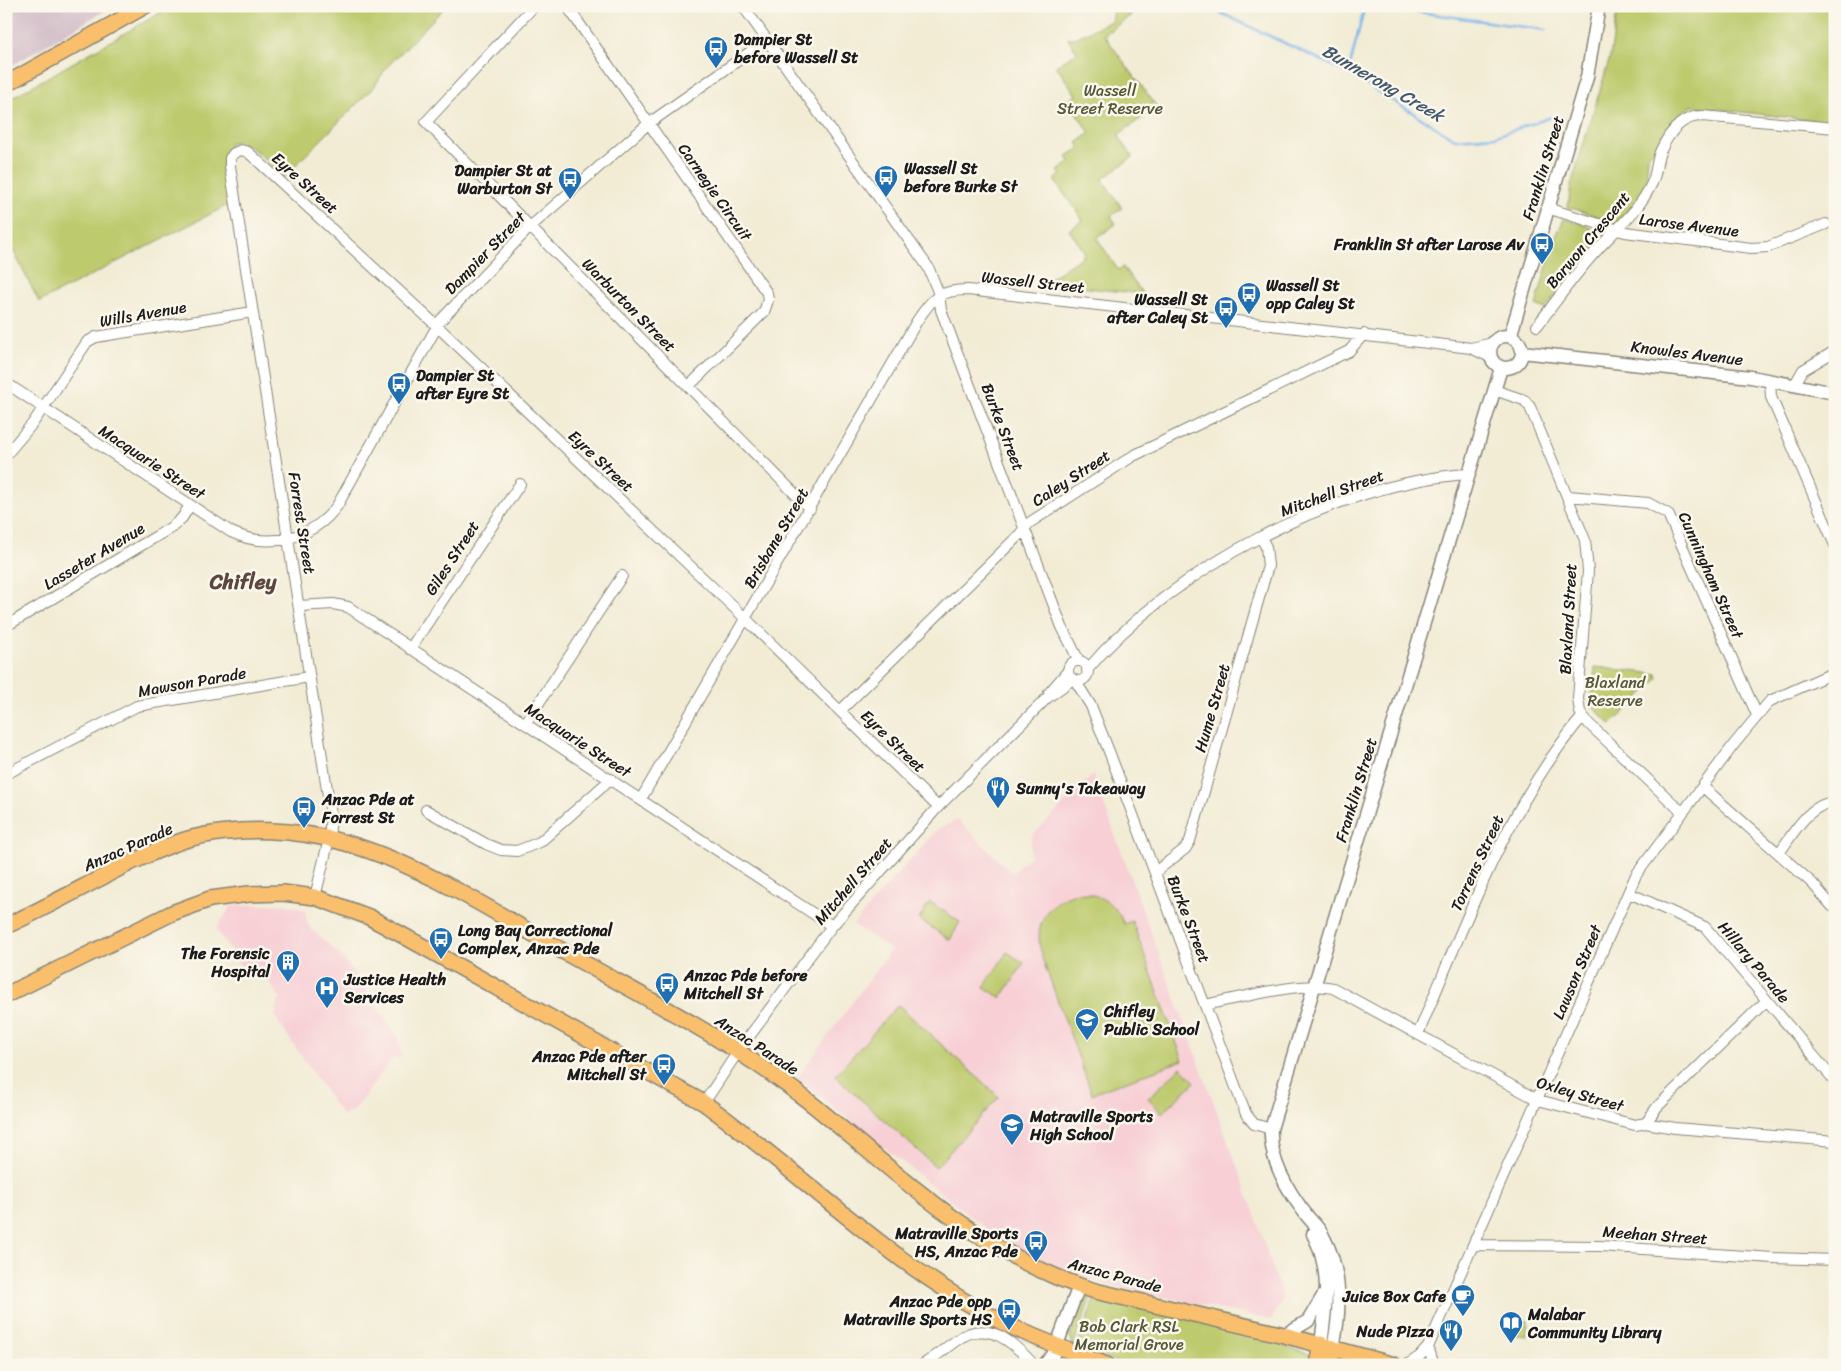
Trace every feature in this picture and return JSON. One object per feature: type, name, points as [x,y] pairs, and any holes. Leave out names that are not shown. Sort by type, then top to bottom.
[{"type":"main road","points":[[6,84],[145,6]]},
{"type":"main road","name":"Anzac Parade","points":[[6,926],[130,863],[191,838],[233,833],[281,831],[329,839],[380,854],[434,879],[739,1050],[811,1103],[929,1201],[969,1231],[1021,1261],[1079,1286],[1284,1335],[1394,1365]]},
{"type":"main road","points":[[6,995],[172,913],[210,899],[249,894],[283,893],[315,897],[345,907],[376,921],[704,1103],[743,1131],[830,1204],[919,1270],[1002,1322],[1056,1346],[1108,1365]]},
{"type":"main road","points":[[1317,1365],[1327,1346]]},
{"type":"main road","points":[[1327,1346],[1329,1365]]},
{"type":"street","name":"Warburton Street","points":[[534,6],[426,122],[810,509]]},
{"type":"street","name":"Carnegie Circuit","points":[[567,6],[759,282],[768,300],[764,312],[690,386]]},
{"type":"street","points":[[743,6],[928,267],[939,294]]},
{"type":"street","name":"Franklin Street","points":[[1510,337],[1587,76],[1599,6]]},
{"type":"street","name":"Dampier Street","points":[[289,537],[312,531],[328,519],[437,326],[530,227],[648,124],[767,40]]},
{"type":"street","name":"Barwon Crescent","points":[[1536,326],[1599,248],[1618,231],[1636,210],[1653,182],[1661,150],[1676,127],[1690,116],[1835,128]]},
{"type":"street","name":"Eyre Street","points":[[234,153],[241,150],[248,152],[437,326],[746,619],[938,807]]},
{"type":"street","name":"Forrest Street","points":[[234,153],[230,158],[230,166],[331,815],[329,839],[315,897]]},
{"type":"street","name":"Larose Avenue","points":[[1547,208],[1618,231],[1751,248],[1768,247],[1826,224]]},
{"type":"street","name":"Wassell Street","points":[[939,294],[952,290],[968,290],[1364,334],[1471,348],[1490,357]]},
{"type":"street","name":"Brisbane Street","points":[[641,798],[810,509],[917,321],[939,294]]},
{"type":"street","name":"Burke Street","points":[[939,294],[941,310],[1246,1114],[1254,1124],[1271,1129]]},
{"type":"street","name":"Wills Avenue","points":[[6,455],[43,408],[87,342],[96,336],[253,312]]},
{"type":"street","name":"Caley Street","points":[[840,711],[1024,527],[1124,461],[1349,351],[1364,334]]},
{"type":"street","points":[[1500,337],[1510,337],[1517,341],[1522,352],[1515,365],[1501,368],[1495,365],[1490,357],[1493,343],[1500,337]]},
{"type":"street","name":"Wassell Street","points":[[1471,348],[1493,343]]},
{"type":"street","points":[[1795,384],[1803,370],[1835,351]]},
{"type":"street","name":"Knowles Avenue","points":[[1522,352],[1770,380],[1835,393]]},
{"type":"street","name":"Franklin Street","points":[[1327,1346],[1339,1300],[1336,1270],[1324,1237],[1308,1217],[1280,1171],[1271,1148],[1271,1129],[1501,368]]},
{"type":"street","points":[[1770,380],[1771,397],[1835,545]]},
{"type":"street","name":"Macquarie Street","points":[[6,383],[230,532],[244,538],[263,541],[289,537]]},
{"type":"street","name":"Blaxland Street","points":[[1494,390],[1528,403],[1585,540],[1588,571],[1578,699],[1580,712],[1583,716]]},
{"type":"street","name":"Mitchell Street","points":[[704,1103],[739,1050],[832,926],[938,807],[1047,698],[1049,692],[1077,671],[1111,638],[1225,555],[1294,520],[1364,495],[1407,483],[1468,474]]},
{"type":"street","name":"Giles Street","points":[[410,649],[520,484]]},
{"type":"street","name":"Cunningham Street","points":[[1568,496],[1648,503],[1668,514],[1757,715]]},
{"type":"street","name":"Lasseter Avenue","points":[[6,626],[172,527],[182,518],[190,505]]},
{"type":"street","name":"Hume Street","points":[[1155,872],[1185,849],[1190,841],[1268,566],[1266,547],[1261,537]]},
{"type":"street","points":[[525,724],[622,576]]},
{"type":"street","name":"Macquarie Street","points":[[299,606],[333,604],[348,607],[641,798],[832,926]]},
{"type":"street","name":"Lawson Street","points":[[1408,1365],[1428,1347],[1636,875],[1757,715],[1770,702],[1835,672]]},
{"type":"street","name":"Mawson Parade","points":[[6,774],[137,706],[309,677]]},
{"type":"street","points":[[1583,716],[1682,812]]},
{"type":"street","name":"Torrens Street","points":[[1418,1034],[1492,862],[1524,799],[1567,734],[1583,716]]},
{"type":"street","points":[[426,810],[486,844],[501,850],[518,851],[540,842],[611,780]]},
{"type":"street","points":[[1703,787],[1812,883],[1832,906]]},
{"type":"street","points":[[1779,853],[1809,814],[1823,804],[1835,802]]},
{"type":"street","name":"Hillary Parade","points":[[1629,893],[1705,927],[1835,1081]]},
{"type":"street","name":"Oxley Street","points":[[1205,1005],[1313,987],[1333,988],[1538,1100],[1635,1125],[1646,1123],[1675,1128],[1835,1141]]},
{"type":"street","points":[[1646,1123],[1657,1107],[1766,1001]]},
{"type":"street","name":"Franklin Street","points":[[1308,1217],[1324,1261],[1327,1284],[1327,1346]]},
{"type":"street","name":"Meehan Street","points":[[1474,1245],[1600,1246],[1773,1258],[1835,1260]]},
{"type":"street","points":[[1284,1335],[1304,1325],[1313,1316],[1327,1284]]},
{"type":"street","points":[[1044,1365],[1051,1357],[1056,1346],[1079,1286]]},
{"type":"street","points":[[922,1365],[962,1336],[981,1330],[999,1336],[1034,1365]]},
{"type":"street","points":[[1428,1347],[1434,1365]]},
{"type":"shaded area","points":[[6,6],[113,6],[6,69]]},
{"type":"shaded area","points":[[1093,775],[1253,1209],[1283,1299],[1271,1320],[1116,1287],[1066,1270],[1030,1254],[994,1235],[797,1078],[891,950],[853,925],[937,829],[958,820],[1012,873],[1030,856],[1031,837]]},
{"type":"shaded area","name":"Justice Health Services","points":[[284,904],[305,910],[307,921],[312,930],[342,956],[397,1037],[402,1056],[392,1059],[354,1110],[343,1117],[275,1017],[278,1001],[281,999],[266,978],[246,974],[216,929],[231,906]]},
{"type":"green space","points":[[172,6],[446,6],[386,68],[374,87],[284,177],[251,148],[236,142],[230,143],[226,158],[232,203],[39,302],[14,252],[6,250],[6,101]]},
{"type":"green space","name":"Wassell Street Reserve","points":[[1114,6],[1135,6],[1130,16],[1104,35],[1157,107],[1118,135],[1133,157],[1102,179],[1122,208],[1111,216],[1116,224],[1097,238],[1118,270],[1123,267],[1143,294],[1043,283],[1083,256],[1084,251],[1069,230],[1083,220],[1054,180],[1061,175],[1058,171],[1070,162],[1067,156],[1080,148],[1077,143],[1090,133],[1068,101],[1076,95],[1056,66],[1077,52],[1068,38],[1075,38],[1111,21]]},
{"type":"green space","points":[[1618,6],[1835,6],[1835,123],[1692,106],[1673,122],[1648,156],[1646,186],[1638,199],[1617,223],[1568,207],[1571,185],[1610,57]]},
{"type":"green space","points":[[1564,219],[1590,228],[1598,235],[1600,240],[1545,309],[1536,305],[1555,238]]},
{"type":"green space","name":"Blaxland Reserve","points":[[1595,667],[1657,674],[1658,679],[1611,725],[1591,705]]},
{"type":"green space","points":[[1077,893],[1099,897],[1116,910],[1124,924],[1132,921],[1183,1060],[1092,1094],[1041,955],[1039,944],[1041,924],[1045,915],[1058,901]]},
{"type":"green space","points":[[930,902],[960,922],[950,940],[919,919]]},
{"type":"green space","points":[[1007,952],[1024,963],[1001,998],[984,987]]},
{"type":"green space","points":[[898,1005],[999,1097],[936,1167],[835,1076]]},
{"type":"green space","points":[[1181,1067],[1195,1082],[1162,1113],[1148,1098]]},
{"type":"green space","points":[[1091,1297],[1073,1346],[1070,1335],[1084,1301]]},
{"type":"green space","name":"Bob Clark RSL Memorial Grove","points":[[1095,1297],[1281,1340],[1285,1347],[1310,1354],[1308,1365],[1125,1365],[1077,1347]]},
{"type":"green space","points":[[1513,1319],[1528,1321],[1527,1336],[1510,1334]]},
{"type":"waterway","name":"Bunnerong Creek","points":[[1206,6],[1348,73],[1455,139],[1496,136],[1552,117]]},
{"type":"waterway","points":[[1348,73],[1365,6]]},
{"type":"waterway","points":[[1376,6],[1546,30]]},
{"type":"place","name":"Dampier St before Wassell St","points":[[716,69]]},
{"type":"place","name":"Wassell St before Burke St","points":[[886,198]]},
{"type":"place","name":"Dampier St at Warburton St","points":[[570,200]]},
{"type":"place","name":"Franklin St after Larose Av","points":[[1542,265]]},
{"type":"place","name":"Wassell St opp Caley St","points":[[1249,315]]},
{"type":"place","name":"Wassell St after Caley St","points":[[1226,329]]},
{"type":"place","name":"Dampier St after Eyre St","points":[[399,405]]},
{"type":"place","name":"Sunny's Takeaway","points":[[998,809]]},
{"type":"place","name":"Anzac Pde at Forrest St","points":[[304,829]]},
{"type":"place","name":"Long Bay Correctional Complex, Anzac Pde","points":[[441,960]]},
{"type":"place","name":"The Forensic Hospital","points":[[288,983]]},
{"type":"place","name":"Anzac Pde before Mitchell St","points":[[667,1005]]},
{"type":"place","name":"Justice Health Services","points":[[327,1009]]},
{"type":"place","name":"Chifley Public School","points":[[1087,1041]]},
{"type":"place","name":"Anzac Pde after Mitchell St","points":[[664,1086]]},
{"type":"place","name":"Matraville Sports High School","points":[[1012,1146]]},
{"type":"place","name":"Matraville Sports HS, Anzac Pde","points":[[1036,1263]]},
{"type":"place","name":"Juice Box Cafe","points":[[1463,1317]]},
{"type":"place","name":"Anzac Pde opp Matraville Sports HS","points":[[1009,1331]]},
{"type":"place","name":"Malabar Community Library","points":[[1511,1344]]},
{"type":"place","name":"Nude Pizza","points":[[1451,1352]]},
{"type":"district","name":"Chifley","points":[[243,582]]}]
